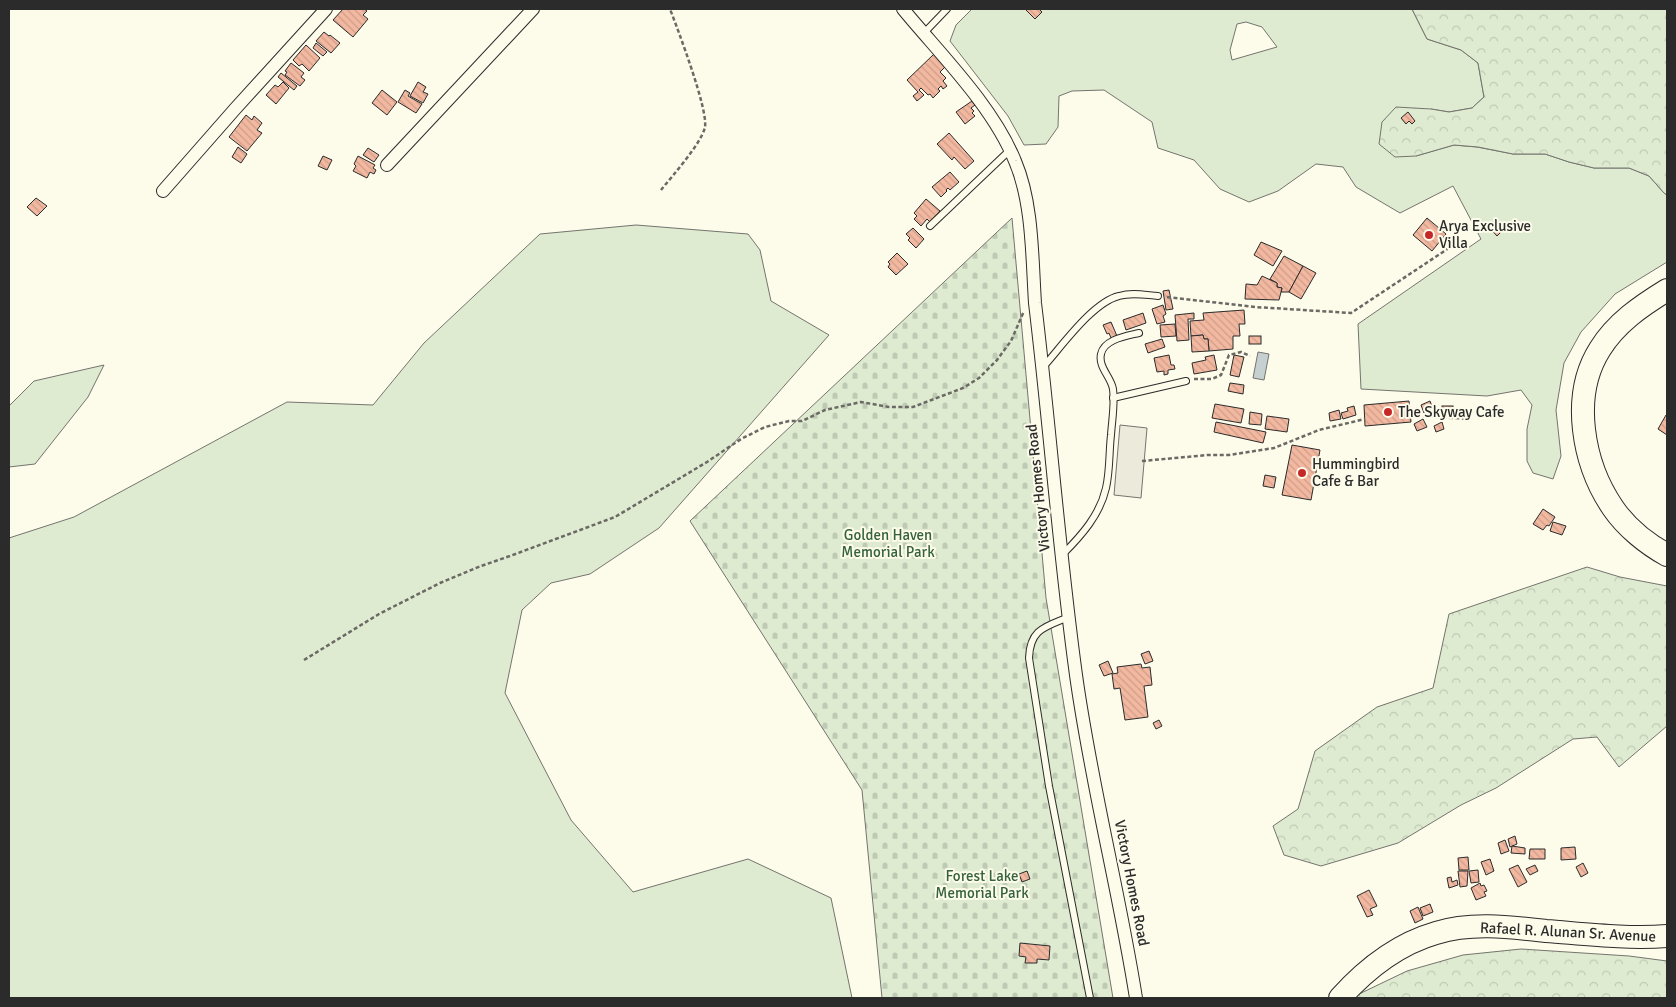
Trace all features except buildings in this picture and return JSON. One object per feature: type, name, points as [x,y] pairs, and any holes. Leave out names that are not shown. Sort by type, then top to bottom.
[{"type":"highway","points":[[1667,290],[1640,307],[1616,328],[1599,350],[1589,373],[1584,399],[1584,426],[1588,452],[1602,488],[1613,508],[1644,539],[1667,555]]},
{"type":"highway","name":"Rafael R. Alunan Sr. Avenue","points":[[1340,998],[1368,970],[1412,941],[1437,932],[1462,928],[1506,927],[1594,935],[1667,936]]},
{"type":"street","points":[[163,192],[326,9]]},
{"type":"street","points":[[387,165],[533,9]]},
{"type":"street","name":"Victory Homes Road","points":[[903,9],[982,105],[1010,150],[1020,173],[1027,210],[1068,617],[1087,744],[1126,935],[1136,998]]},
{"type":"lane","points":[[923,34],[947,9]]},
{"type":"lane","points":[[930,226],[1010,150]]},
{"type":"lane","points":[[1043,367],[1087,317],[1110,299],[1127,294],[1158,296]]},
{"type":"lane","points":[[1062,555],[1081,536],[1100,505],[1106,488],[1113,388],[1104,370],[1100,354],[1109,343],[1139,333]]},
{"type":"lane","points":[[1113,398],[1186,381]]},
{"type":"lane","points":[[1068,617],[1041,629],[1034,636],[1030,647],[1030,658],[1048,786],[1090,998]]},
{"type":"path","points":[[661,190],[700,139],[705,126],[702,107],[670,9]]},
{"type":"path","points":[[1158,296],[1256,307],[1351,313],[1458,242]]},
{"type":"path","points":[[304,660],[379,614],[440,583],[615,517],[707,462],[741,439],[764,427],[789,421],[802,421],[825,410],[861,402],[889,407],[913,407],[963,388],[979,378],[997,360],[1011,341],[1022,313],[1027,307],[1035,303]]},
{"type":"path","points":[[1186,381],[1221,376],[1229,355],[1241,352],[1250,356]]},
{"type":"path","points":[[1410,415],[1469,419]]},
{"type":"path","points":[[1142,461],[1208,454],[1229,455],[1274,448],[1319,430],[1365,419]]},
{"type":"green space","points":[[972,9],[1412,9],[1427,39],[1461,50],[1478,63],[1484,97],[1472,108],[1449,112],[1431,109],[1416,156],[1454,145],[1513,154],[1545,154],[1594,168],[1629,168],[1649,176],[1667,195],[1667,262],[1615,294],[1581,332],[1564,363],[1556,410],[1561,456],[1553,479],[1533,473],[1527,461],[1527,429],[1532,405],[1521,390],[1487,396],[1361,389],[1358,324],[1481,239],[1453,186],[1400,213],[1356,187],[1343,167],[1316,164],[1278,191],[1249,202],[1220,189],[1194,160],[1158,148],[1152,122],[1104,90],[1072,91],[1059,96],[1058,127],[1046,144],[1024,145],[1008,116],[950,41],[956,25]],"holes":[[[1246,22],[1262,27],[1277,47],[1232,60],[1230,50],[1237,24]]]},
{"type":"green space","points":[[1412,9],[1667,9],[1667,195],[1649,176],[1629,168],[1594,168],[1545,154],[1513,154],[1478,147],[1454,145],[1416,156],[1395,157],[1379,144],[1382,122],[1396,107],[1449,112],[1472,108],[1484,97],[1478,63],[1461,50],[1427,39]]},
{"type":"green space","name":"Golden Haven Memorial Park","points":[[1012,218],[1046,598],[1113,998],[882,998],[862,790],[690,521]]},
{"type":"green space","points":[[636,225],[748,234],[760,250],[771,301],[829,335],[659,528],[590,574],[551,583],[522,610],[505,693],[571,820],[633,892],[748,859],[831,898],[852,998],[9,998],[9,538],[74,517],[287,402],[373,405],[424,343],[540,234]]},
{"type":"green space","points":[[104,365],[88,397],[35,464],[9,467],[9,406],[34,381]]},
{"type":"green space","points":[[1587,567],[1620,577],[1667,586],[1667,726],[1619,767],[1597,737],[1573,739],[1496,788],[1461,805],[1398,843],[1321,866],[1284,855],[1273,826],[1298,809],[1315,751],[1377,707],[1433,688],[1449,614]]},
{"type":"green space","points":[[1521,949],[1629,956],[1667,961],[1667,998],[1355,998],[1357,995],[1407,971],[1463,955]]},
{"type":"shaded area","points":[[1258,352],[1269,354],[1264,380],[1253,378]]},
{"type":"shaded area","points":[[1120,425],[1147,428],[1141,498],[1114,495]]},
{"type":"place","name":"Arya Exclusive Villa","points":[[1429,235]]},
{"type":"place","name":"The Skyway Cafe","points":[[1388,412]]},
{"type":"place","name":"Hummingbird Cafe & Bar","points":[[1302,473]]},
{"type":"park label","name":"Forest Lake Memorial Park","points":[[982,884]]}]
